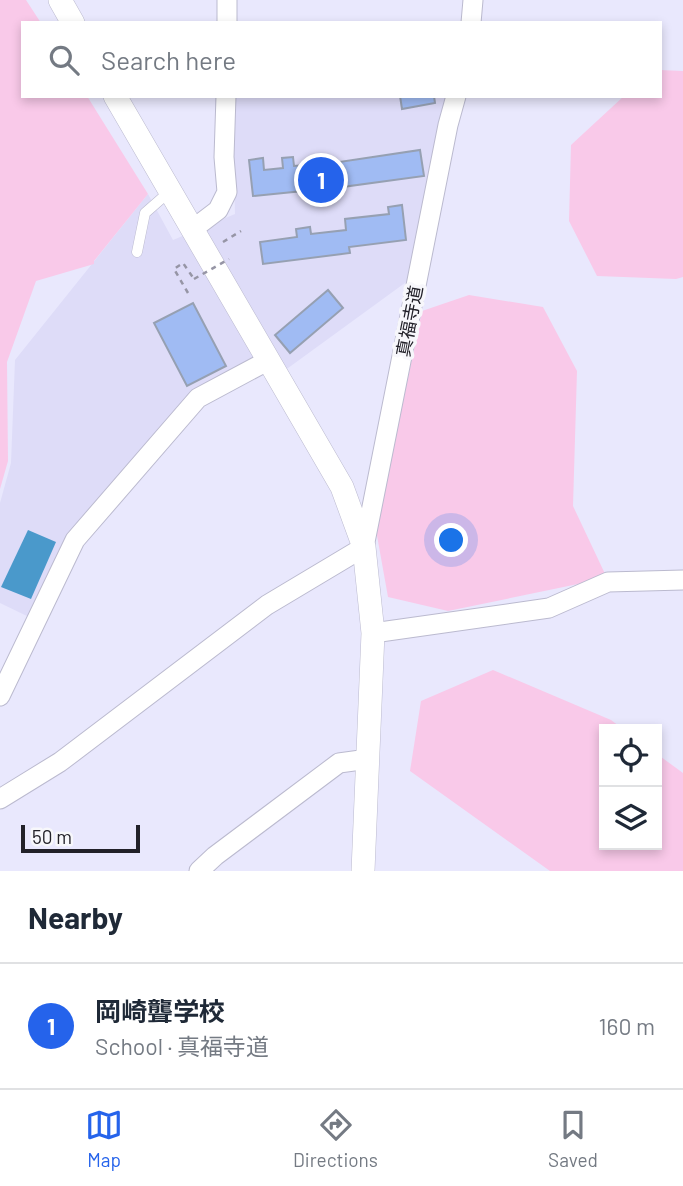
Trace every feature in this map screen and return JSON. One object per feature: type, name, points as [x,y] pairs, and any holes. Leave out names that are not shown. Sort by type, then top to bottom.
[{"type":"street","points":[[60,0],[72,21]]},
{"type":"street","points":[[227,21],[228,0]]},
{"type":"street","points":[[471,21],[473,0]]},
{"type":"street","points":[[116,98],[342,487],[364,547],[373,634],[363,871]]},
{"type":"street","points":[[193,229],[218,211],[227,192],[224,157],[226,98]]},
{"type":"street","name":"真福寺道","points":[[364,547],[448,125],[456,98]]},
{"type":"street","points":[[0,696],[75,540],[198,398],[269,360]]},
{"type":"street","points":[[0,799],[60,762],[267,605],[364,547]]},
{"type":"street","points":[[373,634],[549,608],[608,582],[683,580]]},
{"type":"street","points":[[199,871],[215,856],[340,763],[368,760]]},
{"type":"lane","points":[[137,252],[145,213],[170,192]]},
{"type":"path","points":[[188,293],[174,269],[183,262],[194,279],[229,258],[220,244],[241,231]]},
{"type":"shaded area","points":[[0,0],[26,0],[40,21],[21,21],[21,98],[88,98],[148,194],[94,264],[36,281],[7,362],[8,461],[0,489]]},
{"type":"shaded area","points":[[662,70],[683,71],[683,277],[597,276],[569,221],[571,145],[622,98],[662,98]]},
{"type":"shaded area","points":[[232,98],[446,98],[409,280],[284,371],[271,351],[193,392],[29,617],[0,603],[0,503],[11,463],[15,360],[148,194],[173,240],[235,214]]},
{"type":"shaded area","points":[[469,295],[543,307],[577,371],[573,506],[607,578],[448,611],[388,597],[376,530],[422,311]]},
{"type":"shaded area","points":[[493,670],[611,720],[616,724],[599,724],[599,850],[662,850],[662,758],[683,773],[683,871],[550,871],[410,771],[421,701]]},
{"type":"water","points":[[28,530],[56,542],[31,599],[1,587]]},
{"type":"building","points":[[400,98],[434,98],[435,103],[402,109]]},
{"type":"building","points":[[420,150],[424,176],[342,187],[339,162]]},
{"type":"building","points":[[293,157],[294,166],[339,162],[342,187],[253,196],[249,160],[263,158],[264,170],[283,168],[282,158]]},
{"type":"building","points":[[402,205],[406,240],[349,247],[350,253],[263,264],[260,242],[297,237],[296,229],[310,227],[311,234],[346,230],[345,219],[389,214],[388,207]]},
{"type":"building","points":[[328,290],[343,308],[290,353],[275,335]]},
{"type":"building","points":[[193,303],[226,366],[187,386],[154,323]]},
{"type":"place","name":"岡崎聾学校","points":[[321,180]]}]
